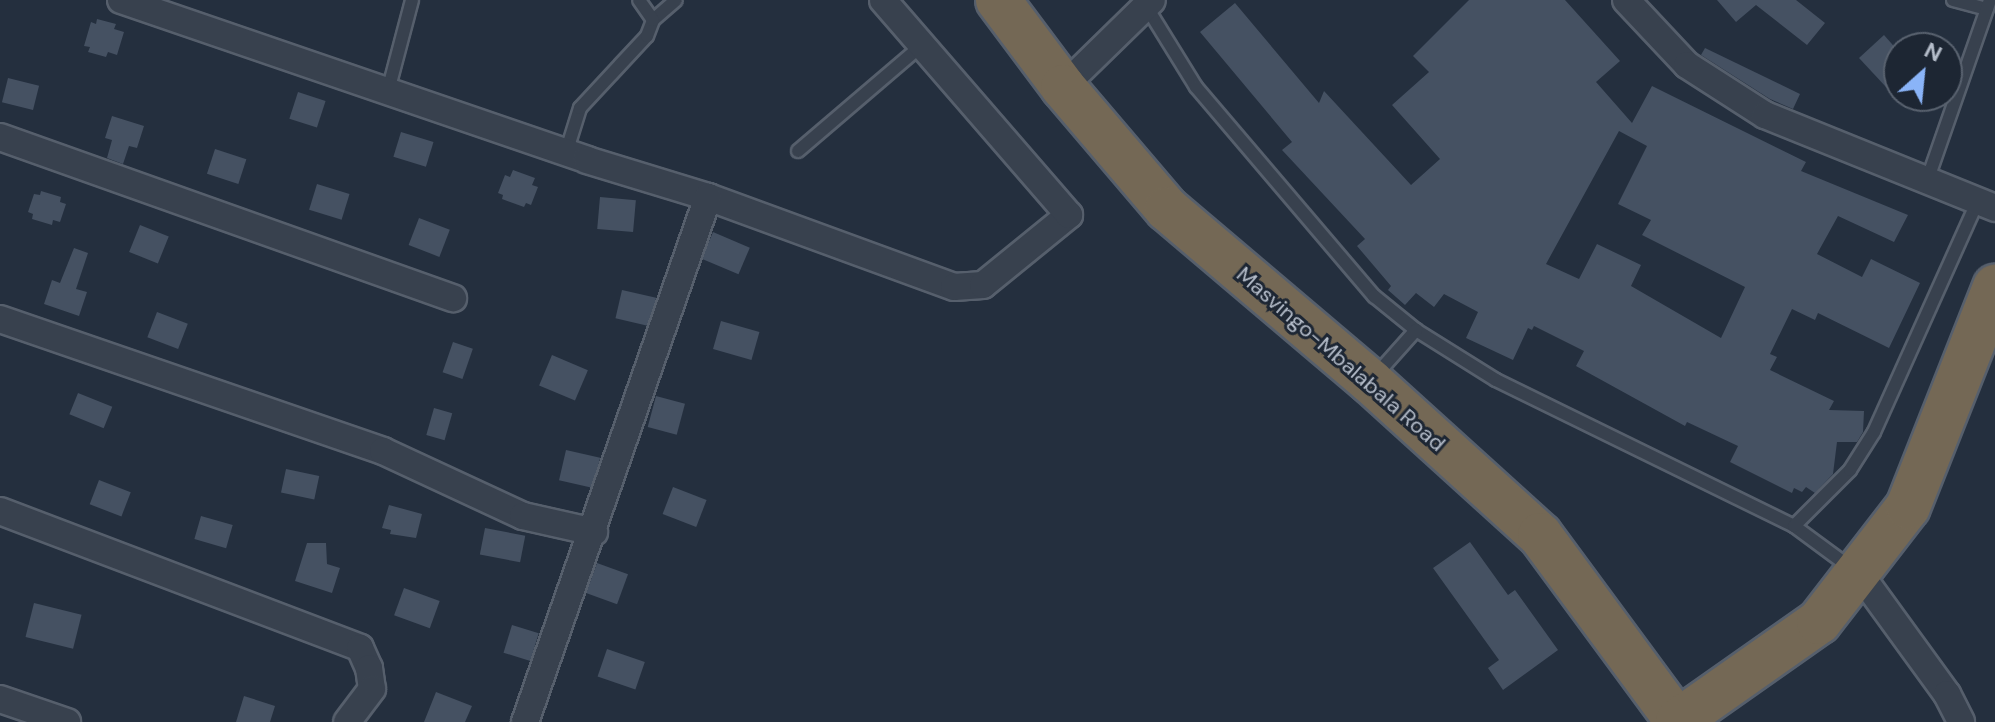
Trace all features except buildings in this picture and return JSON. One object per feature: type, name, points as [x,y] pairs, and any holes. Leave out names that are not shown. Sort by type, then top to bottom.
[{"type":"highway","name":"Masvingo-Mbalabala Road","points":[[998,0],[1063,87],[1167,209],[1370,381],[1540,535],[1678,722]]},
{"type":"highway","points":[[1678,722],[1819,622],[1908,507],[1995,287]]},
{"type":"street","points":[[121,0],[566,153],[708,197],[954,287],[983,285],[1069,215],[883,0]]},
{"type":"street","points":[[1626,0],[1687,65],[1765,115],[1986,206]]},
{"type":"street","points":[[1063,87],[1147,2]]},
{"type":"street","points":[[0,137],[453,298]]},
{"type":"street","points":[[525,722],[594,532],[708,197]]},
{"type":"street","points":[[0,319],[383,451],[523,516],[594,532]]},
{"type":"street","points":[[0,511],[360,648],[369,668],[372,689],[347,722]]},
{"type":"street","points":[[1859,573],[1947,694],[1961,722]]},
{"type":"street","points":[[0,699],[67,722]]},
{"type":"lane","points":[[388,91],[412,0]]},
{"type":"lane","points":[[639,0],[653,20]]},
{"type":"lane","points":[[566,153],[580,108],[647,36],[653,20],[676,0]]},
{"type":"lane","points":[[1927,181],[1988,5],[1953,0]]},
{"type":"lane","points":[[1147,2],[1196,87],[1374,296],[1416,330],[1496,380],[1794,526],[1859,573]]},
{"type":"lane","points":[[798,151],[922,45]]},
{"type":"lane","points":[[1794,526],[1850,470],[1874,432],[1986,206]]},
{"type":"lane","points":[[1370,381],[1416,330]]}]
